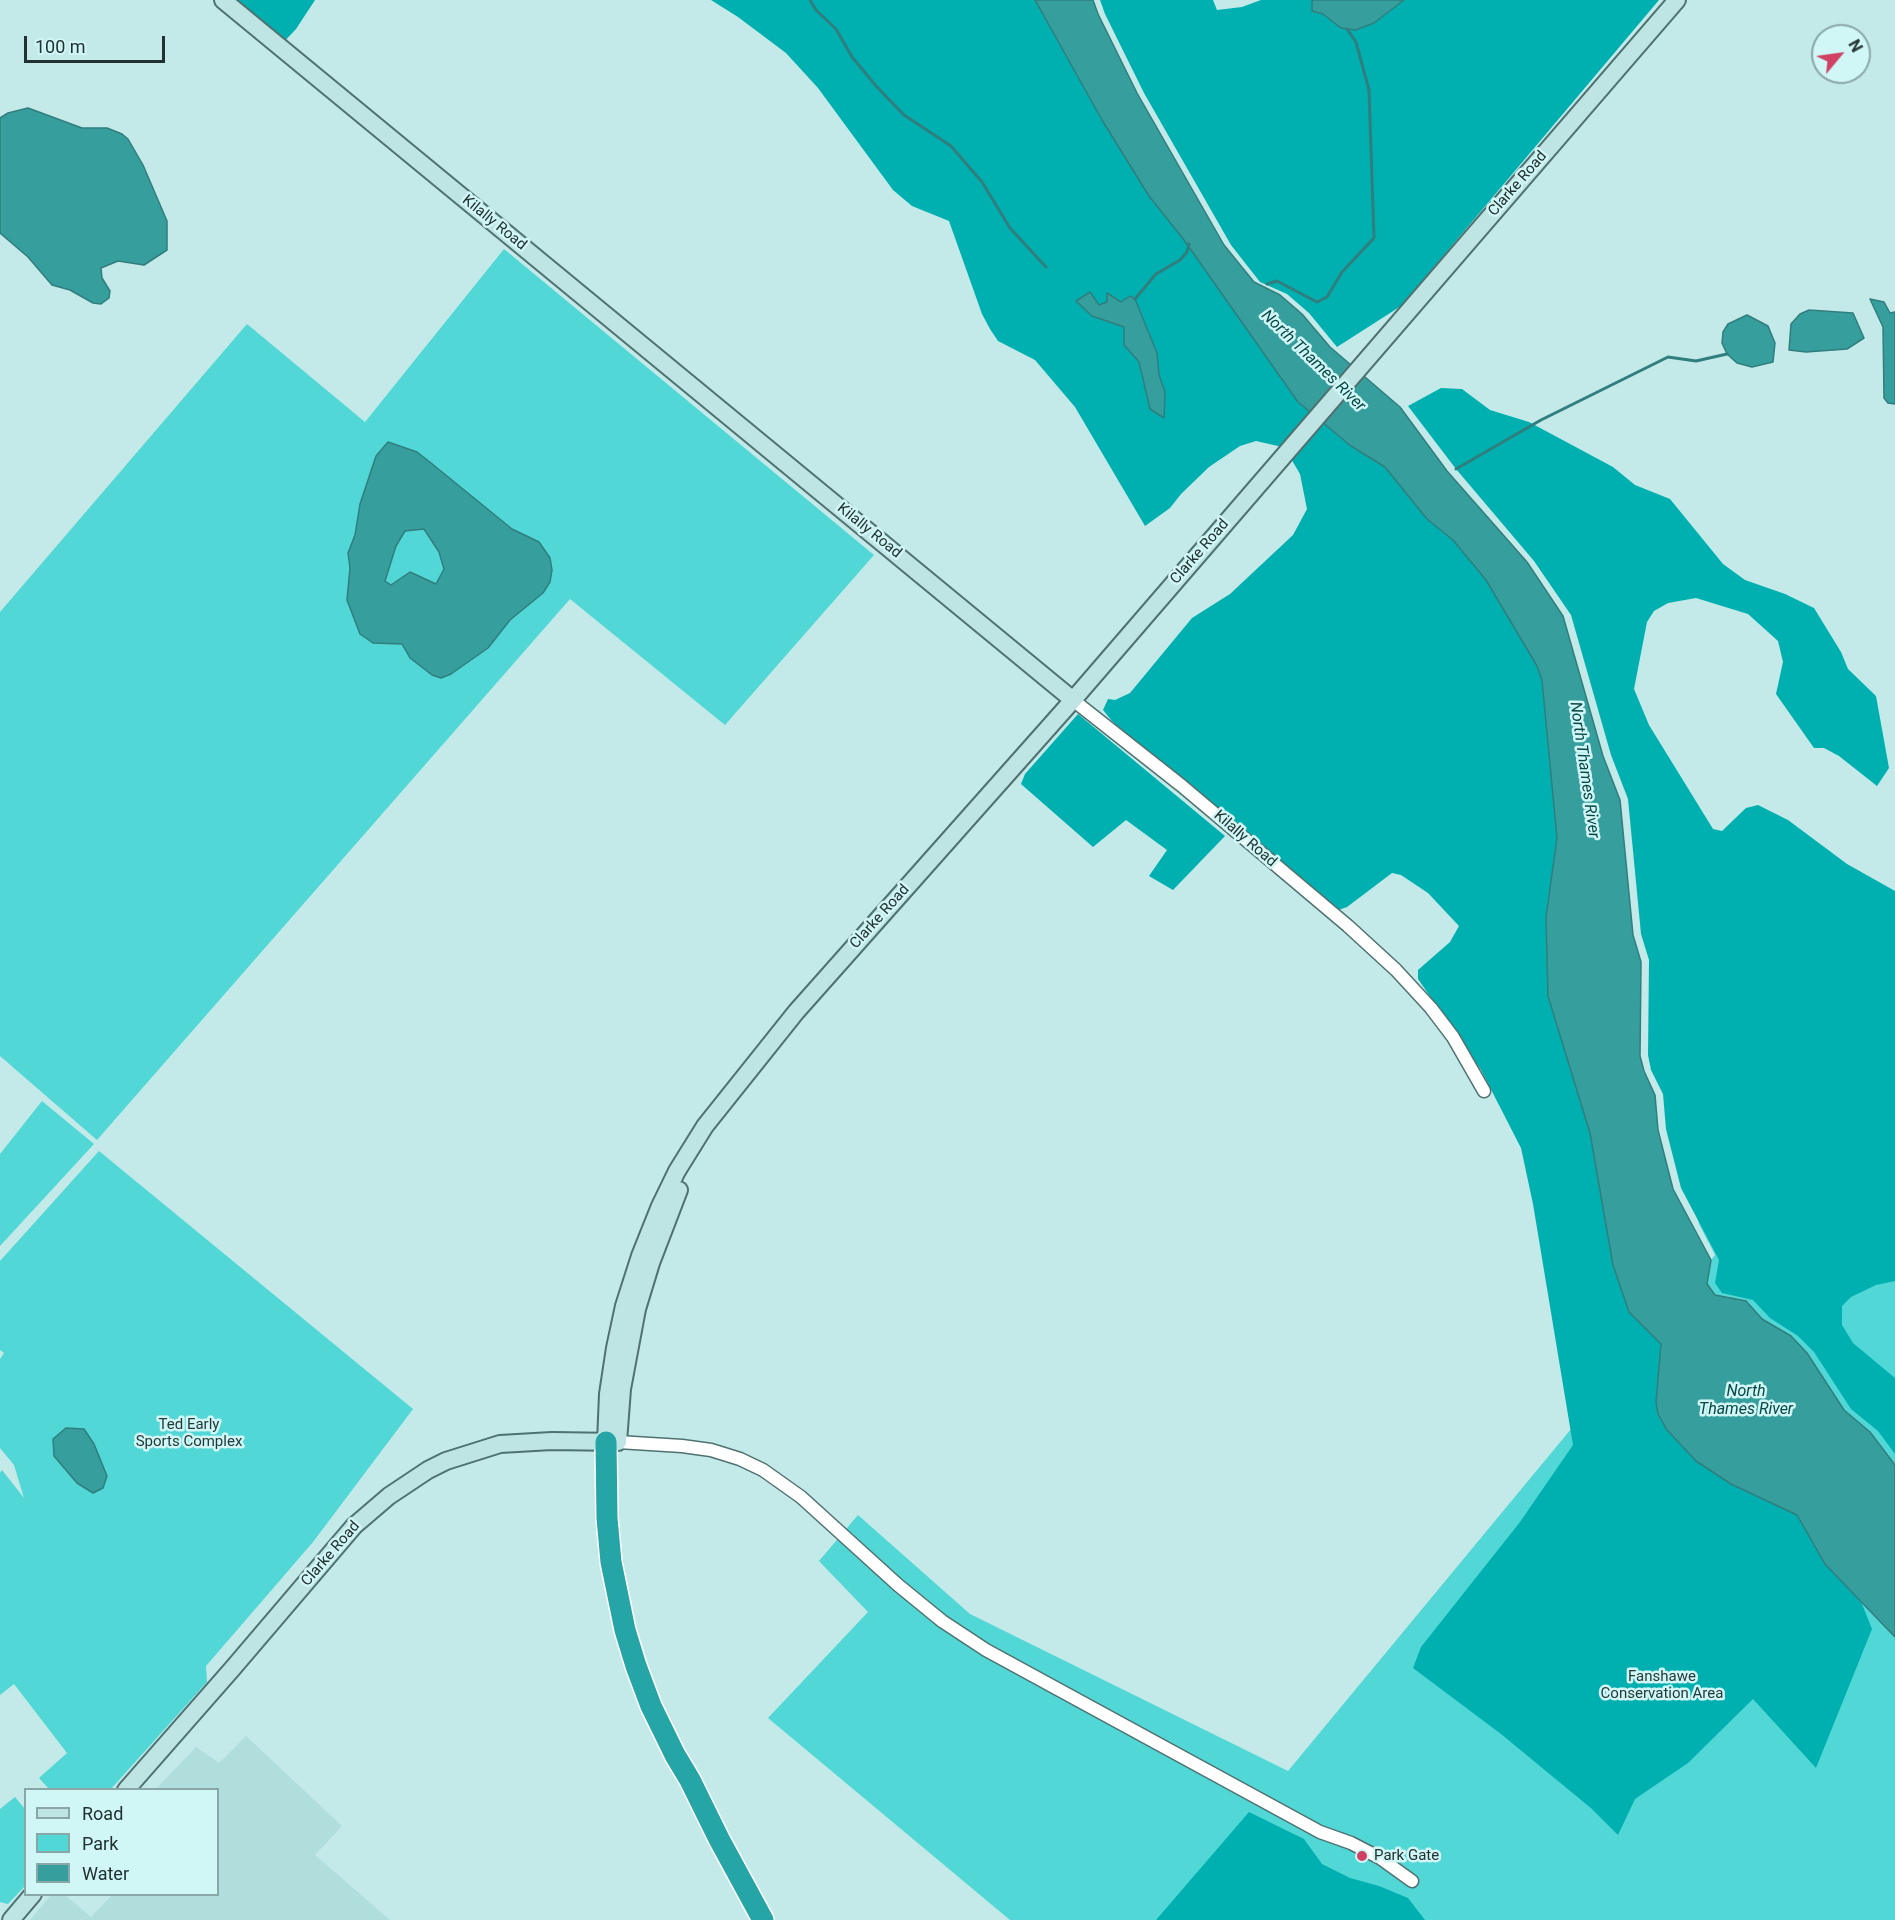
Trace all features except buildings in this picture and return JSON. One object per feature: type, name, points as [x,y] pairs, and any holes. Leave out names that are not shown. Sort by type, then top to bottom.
[{"type":"highway","points":[[612,1442],[630,1597],[647,1663],[690,1780],[763,1920]]},
{"type":"main road","name":"Kilally Road","points":[[223,0],[1073,700]]},
{"type":"main road","name":"Clarke Road","points":[[128,1788],[354,1526],[389,1496],[446,1461],[500,1444],[552,1441],[612,1442],[628,1350],[651,1263],[686,1175],[724,1104],[747,1072],[796,1012],[1073,700],[1677,0]]},
{"type":"main road","points":[[11,1920],[31,1896]]},
{"type":"street","name":"Kilally Road","points":[[1073,700],[1182,786],[1348,926],[1396,970],[1425,1000],[1453,1037],[1484,1091]]},
{"type":"street","points":[[612,1442],[711,1450],[763,1470],[801,1497],[898,1585],[951,1627],[986,1650],[1320,1832],[1380,1858],[1412,1881]]},
{"type":"shaded area","points":[[246,1736],[342,1826],[315,1855],[390,1920],[30,1920],[50,1896],[66,1896],[91,1917],[111,1896],[219,1896],[219,1788],[157,1788],[196,1747],[219,1763]]},
{"type":"green space","points":[[233,0],[315,0],[296,29],[281,45]]},
{"type":"green space","points":[[711,0],[1041,0],[1108,121],[1390,467],[1458,541],[1491,581],[1543,666],[1667,1344],[1801,1517],[1830,1564],[1862,1604],[1872,1629],[1816,1768],[1753,1699],[1688,1763],[1635,1799],[1618,1835],[1592,1809],[1501,1734],[1413,1668],[1421,1647],[1520,1522],[1573,1445],[1533,1204],[1521,1148],[1481,1070],[1418,979],[1418,970],[1450,942],[1459,926],[1428,893],[1401,875],[1392,873],[1347,907],[1333,912],[1250,835],[1234,827],[1112,721],[1103,710],[1108,699],[1115,700],[1130,693],[1192,618],[1230,594],[1293,535],[1307,509],[1300,474],[1290,457],[1278,446],[1256,441],[1240,446],[1209,467],[1170,508],[1145,526],[1075,407],[1035,360],[998,341],[990,329],[982,314],[949,221],[912,206],[893,190],[818,88],[786,53]]},
{"type":"green space","points":[[1100,0],[1213,0],[1217,10],[1242,7],[1261,0],[1312,0],[1312,11],[1323,13],[1341,28],[1374,23],[1404,0],[1659,0],[1401,306],[1337,347],[1309,313],[1287,294],[1260,282],[1231,245],[1144,93]]},
{"type":"green space","points":[[504,249],[874,555],[725,725],[570,599],[97,1140],[0,1056],[0,612],[247,324],[365,422]]},
{"type":"green space","points":[[1441,388],[1462,389],[1490,410],[1529,422],[1613,467],[1635,485],[1670,499],[1723,564],[1745,580],[1785,594],[1814,608],[1841,652],[1848,669],[1876,696],[1889,768],[1877,786],[1839,756],[1824,748],[1814,748],[1776,694],[1783,662],[1778,641],[1748,614],[1696,598],[1668,603],[1654,611],[1647,622],[1634,689],[1649,725],[1713,829],[1722,831],[1746,808],[1758,805],[1788,820],[1847,864],[1895,891],[1895,1281],[1876,1285],[1851,1297],[1842,1306],[1842,1325],[1853,1343],[1895,1378],[1895,1454],[1878,1431],[1851,1409],[1814,1352],[1798,1336],[1770,1318],[1753,1300],[1722,1293],[1715,1283],[1719,1260],[1681,1188],[1666,1129],[1663,1094],[1651,1070],[1648,1055],[1649,960],[1641,934],[1628,799],[1611,755],[1571,615],[1534,561],[1456,469],[1408,406]]},
{"type":"green space","points":[[1078,714],[1225,836],[1173,890],[1149,876],[1167,850],[1126,820],[1093,847],[1021,784],[1025,774]]},
{"type":"green space","name":"Fanshawe Conservation Area","points":[[1895,1038],[1895,1920],[1010,1920],[768,1718],[868,1612],[819,1561],[858,1515],[970,1614],[1288,1771],[1715,1255],[1699,1224],[1696,1204]]},
{"type":"green space","points":[[42,1101],[94,1144],[0,1246],[0,1154]]},
{"type":"green space","name":"Ted Early Sports Complex","points":[[99,1151],[413,1409],[313,1542],[206,1666],[207,1682],[112,1788],[48,1788],[39,1778],[67,1753],[14,1684],[0,1695],[0,1473],[2,1470],[24,1498],[14,1465],[0,1448],[0,1359],[4,1353],[0,1350],[0,1261]]},
{"type":"green space","points":[[15,1797],[24,1808],[24,1887],[8,1904],[0,1902],[0,1809]]},
{"type":"green space","points":[[1249,1812],[1304,1839],[1322,1864],[1350,1878],[1379,1886],[1408,1898],[1425,1920],[1156,1920]]},
{"type":"water","name":"North Thames River","points":[[1035,0],[1093,0],[1137,93],[1224,245],[1254,282],[1280,295],[1302,314],[1330,347],[1400,407],[1447,471],[1527,562],[1563,616],[1603,756],[1620,800],[1633,935],[1641,962],[1640,1056],[1655,1095],[1658,1130],[1673,1189],[1711,1260],[1707,1284],[1715,1295],[1746,1301],[1762,1319],[1791,1336],[1807,1353],[1844,1410],[1870,1432],[1895,1465],[1895,1637],[1825,1564],[1797,1515],[1731,1484],[1696,1461],[1667,1430],[1658,1414],[1656,1402],[1661,1344],[1629,1312],[1613,1265],[1590,1133],[1548,996],[1546,917],[1557,838],[1542,680],[1537,666],[1486,580],[1453,540],[1427,519],[1385,467],[1351,446],[1298,402],[1184,240],[1149,196],[1102,120]]},
{"type":"water","points":[[1312,0],[1404,0],[1374,23],[1355,30],[1341,28],[1323,14],[1312,11]]},
{"type":"water","points":[[28,108],[82,128],[107,128],[122,134],[128,139],[143,165],[167,221],[167,250],[144,265],[118,261],[101,268],[102,278],[110,291],[109,298],[101,304],[93,303],[70,290],[52,285],[28,257],[0,233],[0,118],[8,113]]},
{"type":"water","points":[[1090,292],[1099,305],[1107,302],[1107,293],[1121,302],[1130,296],[1135,299],[1157,353],[1159,375],[1165,392],[1164,418],[1150,409],[1139,362],[1124,345],[1124,327],[1092,316],[1076,301]]},
{"type":"water","points":[[1870,299],[1884,302],[1890,313],[1895,312],[1895,404],[1888,403],[1884,398],[1883,327]]},
{"type":"water","points":[[1809,310],[1853,313],[1864,338],[1847,349],[1806,352],[1789,350],[1791,324],[1800,314]]},
{"type":"water","points":[[1747,315],[1768,326],[1775,343],[1773,362],[1752,367],[1737,363],[1727,354],[1722,343],[1723,332],[1728,324]]},
{"type":"water","points":[[388,442],[417,452],[512,529],[539,542],[550,558],[552,570],[550,582],[543,593],[510,620],[488,648],[451,674],[441,678],[432,675],[410,658],[402,644],[373,643],[360,634],[347,600],[350,568],[348,553],[355,535],[360,504],[376,456]],"holes":[[[424,529],[439,552],[444,569],[436,584],[410,572],[391,585],[385,581],[396,546],[405,531]]]},
{"type":"water","points":[[66,1428],[84,1429],[94,1444],[107,1476],[103,1488],[93,1493],[77,1483],[54,1456],[53,1439]]},
{"type":"waterway","points":[[810,0],[816,10],[836,29],[852,57],[904,115],[951,146],[982,182],[1010,228],[1046,267]]},
{"type":"waterway","points":[[1267,284],[1277,281],[1317,302],[1327,297],[1342,272],[1374,238],[1369,90],[1356,42],[1347,29]]},
{"type":"waterway","points":[[1135,299],[1156,274],[1180,260],[1187,252],[1189,244]]},
{"type":"waterway","points":[[1456,469],[1541,420],[1668,357],[1696,361],[1727,354]]},
{"type":"place","name":"Park Gate","points":[[1362,1856]]}]
